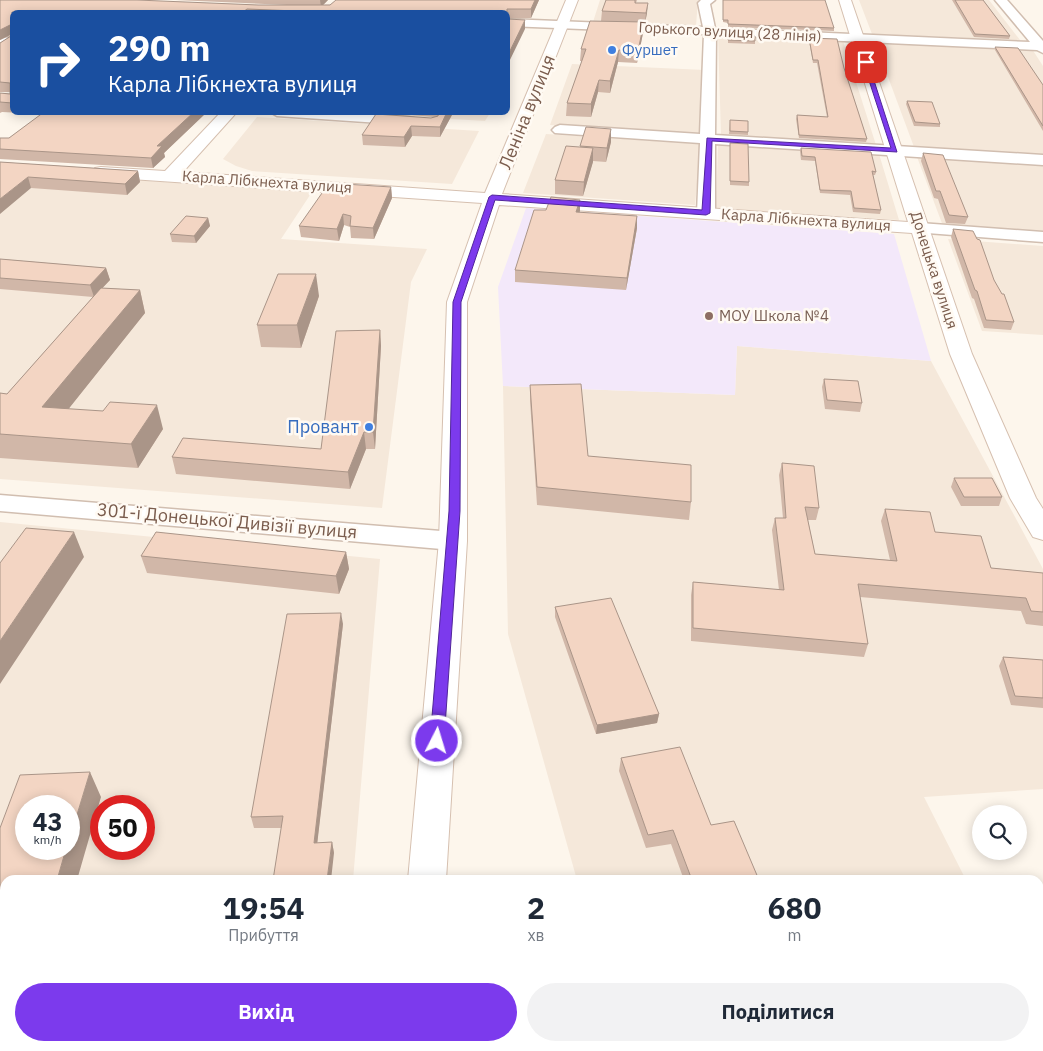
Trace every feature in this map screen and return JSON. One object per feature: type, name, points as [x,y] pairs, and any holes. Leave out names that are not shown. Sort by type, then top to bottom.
[{"type":"street","name":"Леніна вулиця","points":[[427,875],[453,541],[457,302],[492,197],[572,0]]},
{"type":"street","points":[[706,213],[710,31],[704,3],[709,0]]},
{"type":"street","name":"Донецька вулиця","points":[[846,0],[961,354],[1024,498],[1043,531]]},
{"type":"street","points":[[1001,0],[1042,47]]},
{"type":"street","name":"Горького вулиця (28 лiнiя)","points":[[510,22],[1042,47]]},
{"type":"street","points":[[170,176],[227,115]]},
{"type":"street","points":[[320,115],[422,122]]},
{"type":"street","points":[[560,130],[1043,160]]},
{"type":"street","name":"Карла Лібкнехта вулиця","points":[[88,171],[492,197],[1043,237]]},
{"type":"street","name":"301-ї Донецької Дивізії вулиця","points":[[0,503],[453,541]]},
{"type":"shaded area","points":[[600,0],[698,0],[696,26],[593,22]]},
{"type":"shaded area","points":[[859,0],[989,0],[1020,40],[872,34]]},
{"type":"shaded area","points":[[718,35],[843,41],[876,145],[721,135]]},
{"type":"shaded area","points":[[875,42],[1032,49],[1043,66],[1043,155],[914,147]]},
{"type":"shaded area","points":[[572,64],[705,70],[700,134],[550,125]]},
{"type":"shaded area","points":[[386,115],[489,115],[485,121]]},
{"type":"shaded area","points":[[257,117],[479,131],[452,184],[252,171],[223,159]]},
{"type":"shaded area","points":[[546,134],[701,144],[695,205],[523,193]]},
{"type":"shaded area","points":[[718,145],[879,154],[899,220],[716,208]]},
{"type":"shaded area","points":[[917,157],[1043,164],[1043,233],[943,226]]},
{"type":"shaded area","points":[[0,171],[312,192],[281,239],[427,249],[411,282],[382,508],[0,479]]},
{"type":"shaded area","name":"МОУ Школа №4","points":[[526,208],[894,234],[931,361],[737,346],[735,395],[503,386],[498,287]]},
{"type":"shaded area","points":[[948,239],[1043,246],[1043,335],[982,331]]},
{"type":"shaded area","points":[[737,346],[931,361],[1043,569],[1043,789],[924,797],[963,875],[576,875],[508,634],[503,386],[735,395]]},
{"type":"shaded area","points":[[0,522],[380,559],[353,875],[0,875]]},
{"type":"building","points":[[0,0],[137,0],[258,5],[330,5],[336,0],[535,0],[531,9],[507,10],[10,10],[10,25],[0,30]]},
{"type":"building","points":[[606,0],[635,0],[635,3],[648,3],[646,13],[602,11]]},
{"type":"building","points":[[723,0],[825,0],[834,28],[728,24],[728,20],[723,20]]},
{"type":"building","points":[[955,0],[983,0],[1010,36],[975,34]]},
{"type":"building","points":[[510,19],[525,20],[510,51]]},
{"type":"building","points":[[590,21],[644,22],[638,51],[619,50],[610,81],[599,80],[591,104],[567,103],[586,49],[581,49]]},
{"type":"building","points":[[728,34],[755,36],[755,41],[728,40]]},
{"type":"building","points":[[10,37],[10,83],[0,82],[0,43]]},
{"type":"building","points":[[809,38],[837,39],[844,68],[867,139],[799,135],[797,115],[828,117],[818,60],[813,60]]},
{"type":"building","points":[[995,47],[1018,48],[1043,85],[1043,126]]},
{"type":"building","points":[[0,93],[10,94],[10,103],[0,102]]},
{"type":"building","points":[[907,101],[932,102],[940,124],[915,122]]},
{"type":"building","points":[[40,115],[191,115],[157,146],[162,146],[151,158],[0,149],[0,138],[9,138]]},
{"type":"building","points":[[375,115],[431,118],[446,115],[440,127],[411,126],[404,137],[362,135]]},
{"type":"building","points":[[730,120],[748,121],[748,132],[730,131]]},
{"type":"building","points":[[586,127],[611,129],[607,148],[580,146]]},
{"type":"building","points":[[730,143],[748,144],[749,182],[730,181]]},
{"type":"building","points":[[566,146],[593,148],[584,182],[555,180]]},
{"type":"building","points":[[801,148],[871,152],[876,172],[872,171],[881,210],[854,208],[851,191],[820,190],[815,157],[802,156]]},
{"type":"building","points":[[923,153],[943,155],[968,217],[949,215],[940,191],[936,191]]},
{"type":"building","points":[[0,162],[138,171],[125,184],[28,177],[0,199]]},
{"type":"building","points":[[329,183],[391,187],[373,228],[350,226],[351,216],[343,214],[337,229],[299,226]]},
{"type":"building","points":[[551,197],[580,200],[576,212],[637,216],[627,278],[515,270],[534,210],[546,210]]},
{"type":"building","points":[[186,216],[208,218],[194,236],[170,234]]},
{"type":"building","points":[[953,229],[973,231],[977,239],[980,240],[994,280],[1002,294],[1004,294],[1014,322],[986,320]]},
{"type":"building","points":[[0,259],[106,268],[90,285],[0,278]]},
{"type":"building","points":[[278,274],[316,274],[297,325],[257,325]]},
{"type":"building","points":[[101,288],[140,290],[42,407],[103,411],[110,402],[157,405],[131,444],[0,434],[0,393],[7,394]]},
{"type":"building","points":[[380,330],[373,432],[364,432],[348,472],[172,457],[183,438],[321,449],[336,331]]},
{"type":"building","points":[[824,379],[858,381],[862,403],[827,400]]},
{"type":"building","points":[[581,384],[588,456],[691,465],[691,502],[537,487],[530,385]]},
{"type":"building","points":[[782,463],[814,466],[819,508],[805,507],[815,554],[897,561],[885,509],[930,512],[935,532],[981,536],[991,568],[1043,573],[1043,612],[1031,611],[1026,598],[858,584],[868,644],[693,628],[693,582],[784,590],[775,518],[786,518]]},
{"type":"building","points":[[954,478],[992,478],[1002,497],[964,497]]},
{"type":"building","points":[[26,528],[74,532],[0,641],[0,563]]},
{"type":"building","points":[[156,532],[346,552],[336,576],[141,556]]},
{"type":"building","points":[[611,598],[659,714],[597,725],[555,607]]},
{"type":"building","points":[[341,613],[314,843],[332,842],[328,875],[274,875],[283,816],[251,817],[287,614]]},
{"type":"building","points":[[1003,657],[1043,660],[1043,698],[1015,696]]},
{"type":"building","points":[[680,747],[711,825],[734,821],[757,875],[690,875],[673,830],[648,835],[621,758]]},
{"type":"building","points":[[90,772],[80,805],[80,795],[15,795],[15,860],[63,860],[58,875],[0,875],[0,828],[20,775]]},
{"type":"place","name":"Фуршет","points":[[612,50]]},
{"type":"place","name":"МОУ Школа №4","points":[[709,316]]},
{"type":"place","name":"Провант","points":[[369,427]]},
{"type":"route","points":[[437,741],[453,541],[457,302],[492,197],[706,213],[709,139],[895,151],[866,62]]}]
